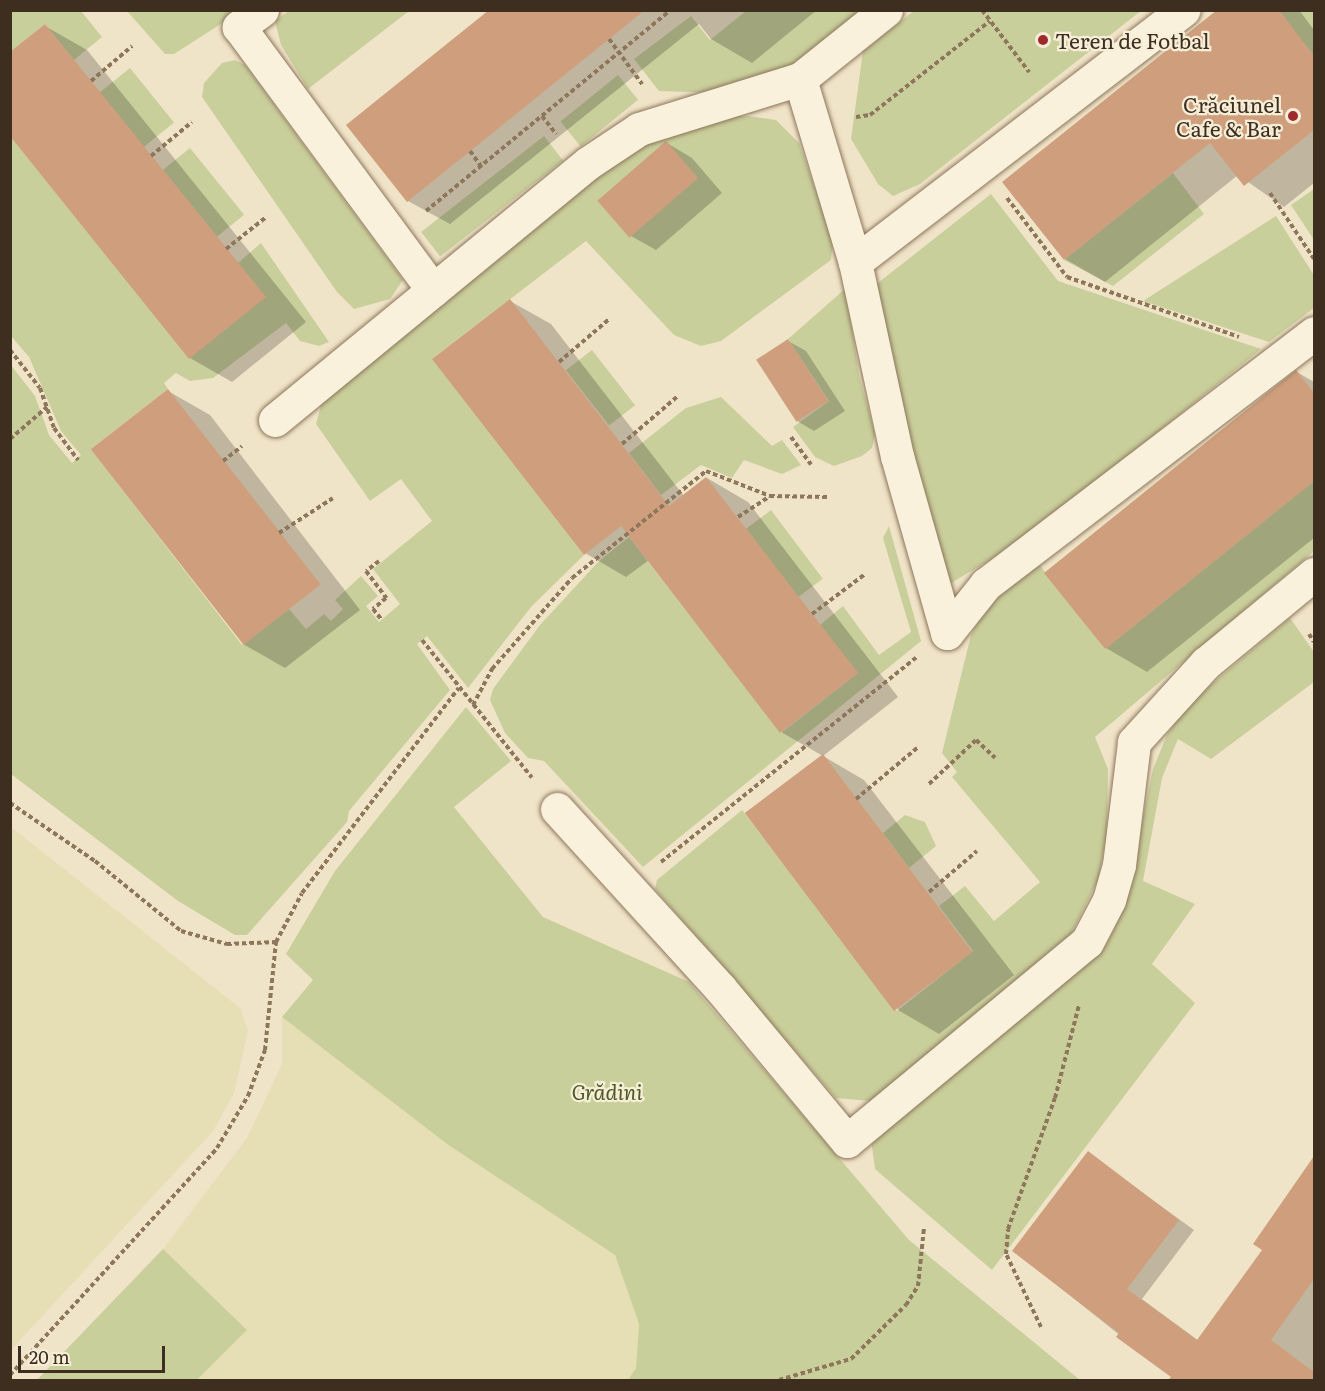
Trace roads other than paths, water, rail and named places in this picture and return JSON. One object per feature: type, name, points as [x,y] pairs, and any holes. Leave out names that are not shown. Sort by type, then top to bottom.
[{"type":"lane","points":[[262,10],[239,27],[433,290]]},
{"type":"lane","points":[[275,420],[509,224],[639,129],[800,79],[886,10]]},
{"type":"lane","points":[[855,262],[1184,10]]},
{"type":"lane","points":[[800,79],[855,262],[897,456],[947,633],[986,584],[1314,333]]},
{"type":"lane","points":[[557,809],[720,988],[847,1141],[1087,942],[1109,900],[1119,865],[1134,742],[1206,663],[1314,574]]},
{"type":"place","name":"Teren de Fotbal","points":[[1043,40]]},
{"type":"place","name":"Crăciunel Cafe & Bar","points":[[1293,116]]},
{"type":"park label","name":"Grădini","points":[[607,1091]]}]
